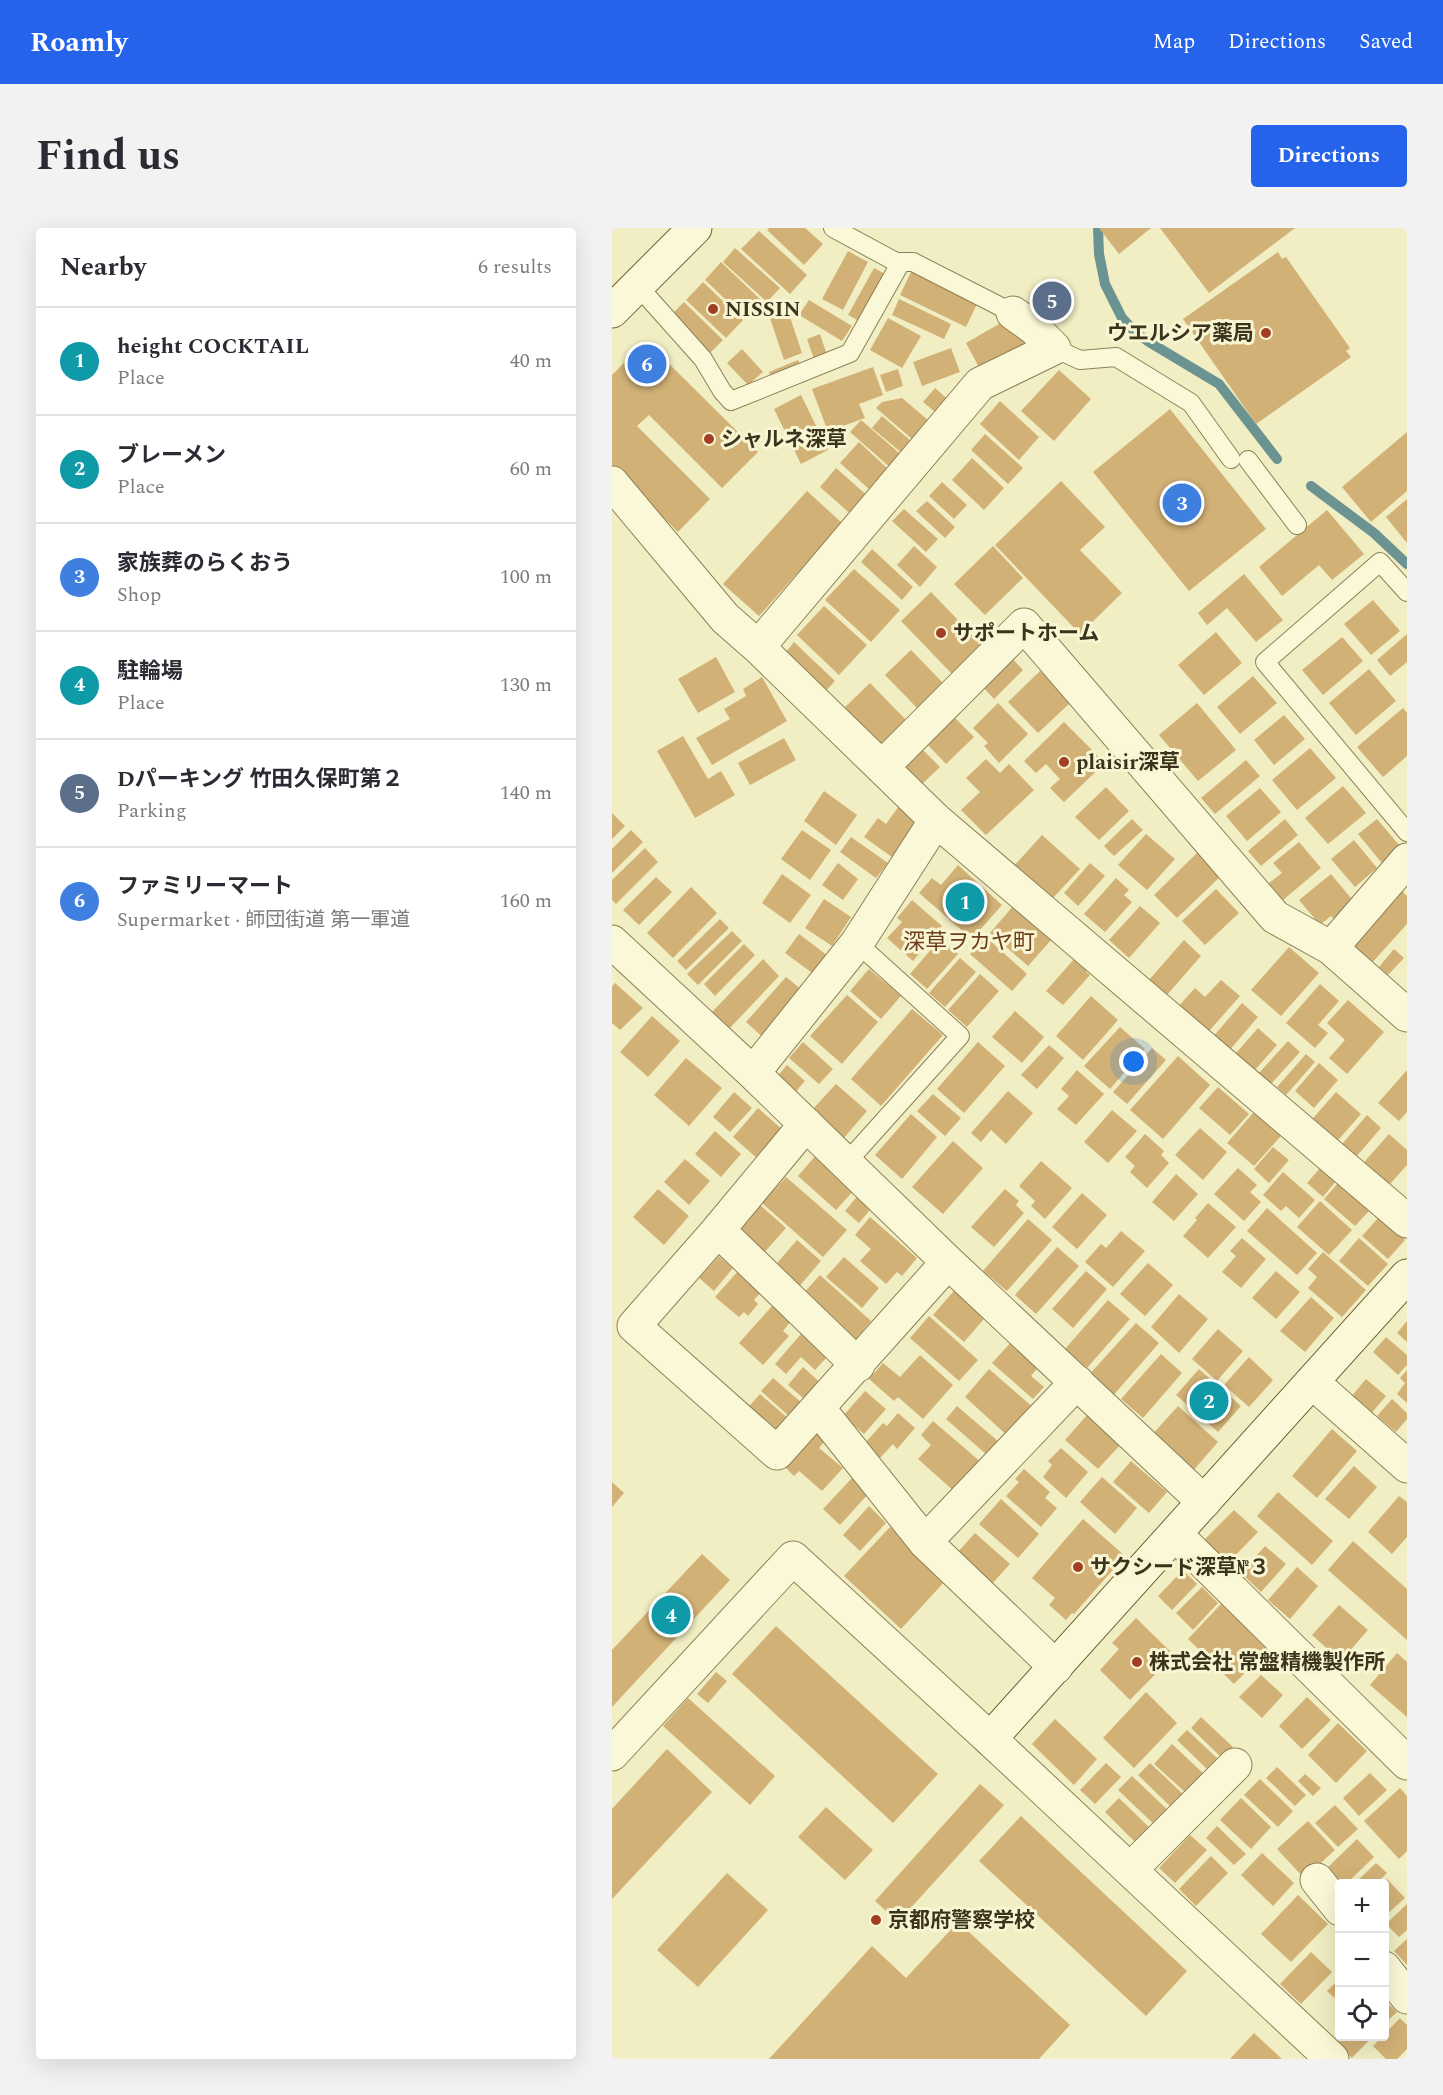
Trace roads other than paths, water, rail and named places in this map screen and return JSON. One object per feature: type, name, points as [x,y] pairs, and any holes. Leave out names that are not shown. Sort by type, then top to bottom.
[{"type":"street","points":[[612,310],[695,228]]},
{"type":"street","points":[[758,647],[980,384],[1054,348],[1034,328],[1013,312]]},
{"type":"street","points":[[612,483],[725,618],[883,766],[936,820],[1407,1221]]},
{"type":"street","points":[[883,766],[1024,625],[1275,917],[1331,948],[1407,1016]]},
{"type":"street","points":[[753,1072],[857,944],[936,820]]},
{"type":"street","points":[[1331,948],[1407,861]]},
{"type":"street","points":[[612,942],[753,1072],[948,1262],[1204,1502]]},
{"type":"street","points":[[806,1124],[634,1326],[777,1453],[948,1262]]},
{"type":"street","points":[[718,1230],[858,1365]]},
{"type":"street","points":[[990,1739],[1407,1276]]},
{"type":"street","points":[[926,1542],[1077,1382]]},
{"type":"street","points":[[1312,1382],[1407,1466]]},
{"type":"street","points":[[818,1408],[926,1542],[1056,1667]]},
{"type":"street","points":[[1175,1534],[1407,1763]]},
{"type":"street","points":[[612,1754],[793,1558],[1332,2059]]},
{"type":"street","points":[[1130,1870],[1235,1765]]},
{"type":"street","points":[[1317,1880],[1335,1903]]},
{"type":"street","points":[[1389,1974],[1407,1997]]},
{"type":"lane","points":[[833,228],[896,262],[913,262],[1013,312]]},
{"type":"lane","points":[[637,285],[703,359],[722,392],[731,401],[850,353],[901,262]]},
{"type":"lane","points":[[1054,348],[1080,360],[1116,357],[1191,403],[1297,525]]},
{"type":"lane","points":[[1407,592],[1380,562],[1265,662],[1407,832]]},
{"type":"lane","points":[[846,1163],[960,1036],[857,944]]},
{"type":"waterway","points":[[1098,228],[1099,254],[1105,284],[1122,318],[1135,332],[1149,342],[1219,384],[1277,459]]},
{"type":"waterway","points":[[1311,486],[1374,533],[1407,564]]},
{"type":"place","name":"Dパーキング 竹田久保町第２","points":[[1052,301]]},
{"type":"place","name":"NISSIN","points":[[713,309]]},
{"type":"place","name":"ウエルシア薬局","points":[[1266,333]]},
{"type":"place","name":"ファミリーマート","points":[[647,364]]},
{"type":"place","name":"シャルネ深草","points":[[709,439]]},
{"type":"place","name":"家族葬のらくおう","points":[[1182,503]]},
{"type":"place","name":"サポートホーム","points":[[941,633]]},
{"type":"place","name":"plaisir深草","points":[[1064,762]]},
{"type":"place","name":"height COCKTAIL","points":[[965,902]]},
{"type":"place","name":"ブレーメン","points":[[1209,1401]]},
{"type":"place","name":"サクシード深草№３","points":[[1078,1567]]},
{"type":"place","name":"駐輪場","points":[[671,1615]]},
{"type":"place","name":"株式会社 常盤精機製作所","points":[[1137,1662]]},
{"type":"place","name":"京都府警察学校","points":[[876,1920]]},
{"type":"district","name":"深草ヲカヤ町","points":[[969,941]]}]
